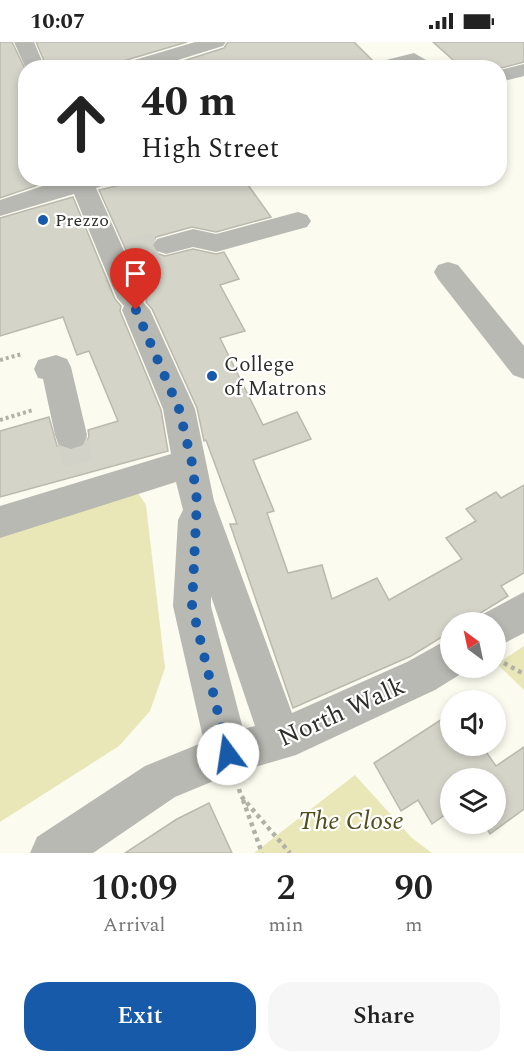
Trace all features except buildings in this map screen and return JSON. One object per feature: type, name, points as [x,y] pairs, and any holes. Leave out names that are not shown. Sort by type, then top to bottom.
[{"type":"street","points":[[24,42],[32,60]]},
{"type":"street","points":[[148,42],[160,60]]},
{"type":"street","points":[[155,60],[216,42]]},
{"type":"street","points":[[507,74],[524,70]]},
{"type":"street","points":[[0,208],[72,186]]},
{"type":"street","points":[[90,186],[121,257],[133,304],[179,409],[192,463],[197,501],[192,606],[228,754]]},
{"type":"street","points":[[166,245],[193,238],[216,243],[298,221]]},
{"type":"street","points":[[448,272],[524,368]]},
{"type":"street","points":[[41,360],[56,367],[71,435]]},
{"type":"street","points":[[0,522],[82,485],[192,463]]},
{"type":"street","points":[[197,501],[281,740]]},
{"type":"street","points":[[506,635],[524,611]]},
{"type":"street","name":"North Walk","points":[[53,853],[160,781],[228,754],[281,740],[421,676],[440,664]]},
{"type":"path","points":[[0,360],[41,360]]},
{"type":"path","points":[[0,420],[44,407]]},
{"type":"path","points":[[506,654],[524,674]]},
{"type":"path","points":[[228,754],[262,853]]},
{"type":"path","points":[[241,796],[290,853]]},
{"type":"green space","points":[[138,493],[146,505],[165,668],[150,711],[119,746],[0,822],[0,535]]},
{"type":"green space","points":[[524,646],[524,690],[506,673],[506,658]]},
{"type":"green space","name":"The Close","points":[[355,775],[412,838],[432,853],[254,853]]},
{"type":"tunnel","points":[[128,255],[166,245]]},
{"type":"tunnel","points":[[71,435],[80,474]]},
{"type":"place","name":"Prezzo","points":[[43,220]]},
{"type":"place","name":"College of Matrons","points":[[212,376]]},
{"type":"route","points":[[136,310],[179,409],[192,463],[197,501],[192,606],[228,754]]}]
